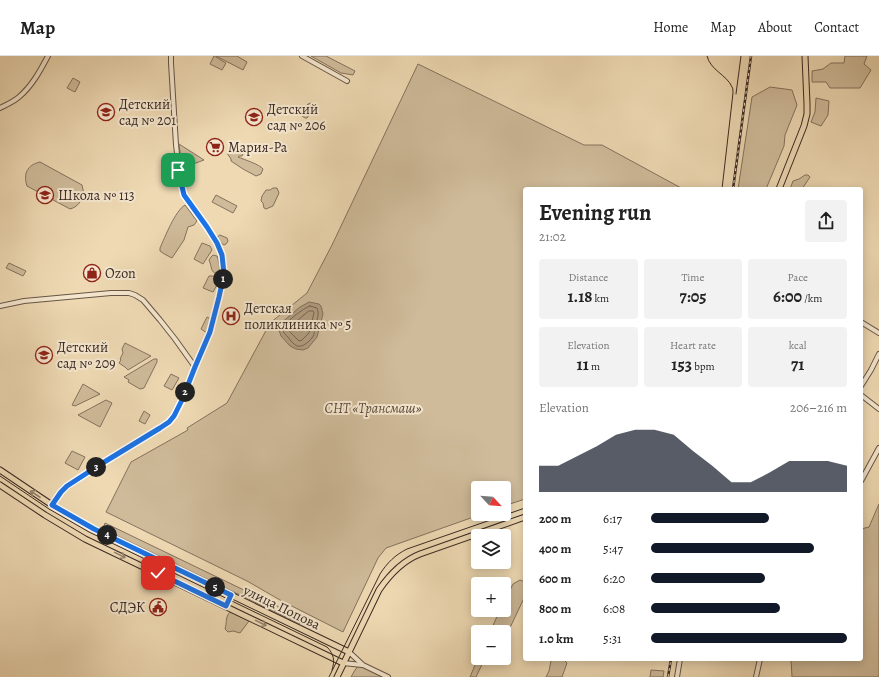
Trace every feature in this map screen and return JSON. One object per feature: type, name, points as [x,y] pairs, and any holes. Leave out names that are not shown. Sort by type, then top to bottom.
[{"type":"main road","points":[[780,187],[804,126],[807,114],[808,104],[805,56]]},
{"type":"main road","name":"улица Попова","points":[[0,470],[52,505],[94,529],[349,652]]},
{"type":"main road","name":"улица Попова","points":[[0,485],[45,515],[86,539],[344,663]]},
{"type":"main road","points":[[337,677],[379,590],[388,577],[401,564],[420,554],[523,518]]},
{"type":"main road","points":[[226,606],[231,595]]},
{"type":"street","points":[[0,108],[29,88],[48,56]]},
{"type":"street","points":[[52,505],[67,486],[169,422],[178,408],[210,332],[224,274],[222,255],[217,243],[207,227],[184,195],[178,170],[175,139],[170,63],[171,56]]},
{"type":"street","points":[[302,56],[347,81]]},
{"type":"street","points":[[0,306],[24,301],[111,293],[129,293],[143,300],[175,339],[195,367]]},
{"type":"street","points":[[863,323],[879,333]]},
{"type":"street","points":[[863,383],[879,354]]},
{"type":"street","points":[[863,396],[879,408]]},
{"type":"street","points":[[863,477],[879,448]]},
{"type":"street","name":"улица Попова","points":[[349,652],[363,665],[388,677]]},
{"type":"street","points":[[677,677],[680,661]]},
{"type":"street","points":[[756,677],[760,661]]},
{"type":"street","name":"улица Попова","points":[[344,663],[363,665]]},
{"type":"green space","points":[[214,56],[226,63],[222,70],[210,64]]},
{"type":"green space","points":[[216,56],[237,56],[247,62],[243,70]]},
{"type":"green space","points":[[311,56],[326,56],[355,71],[353,75],[341,73]]},
{"type":"green space","points":[[845,56],[867,56],[864,64],[871,70],[860,88],[830,88],[826,82],[812,82],[812,71],[823,69],[831,63],[844,63]]},
{"type":"green space","name":"СНТ «Трансмаш»","points":[[418,64],[584,145],[602,145],[679,187],[523,187],[523,500],[511,504],[511,481],[471,481],[471,518],[386,548],[378,558],[343,632],[280,600],[247,581],[106,512],[131,462],[188,430],[187,428],[227,403],[270,323],[307,293],[332,245]]},
{"type":"green space","points":[[73,78],[80,82],[75,92],[67,88]]},
{"type":"green space","points":[[770,87],[792,90],[797,105],[785,135],[784,146],[767,187],[738,187],[752,97]]},
{"type":"green space","points":[[816,98],[829,101],[828,115],[821,126],[811,122],[815,112]]},
{"type":"green space","points":[[311,103],[313,105],[312,111],[307,118],[305,118],[302,116],[302,112],[308,104]]},
{"type":"green space","points":[[179,144],[204,160],[182,168]]},
{"type":"green space","points":[[235,150],[243,154],[242,156],[238,157],[261,167],[263,169],[261,174],[256,176],[231,161],[227,153]]},
{"type":"green space","points":[[40,162],[82,185],[84,194],[77,205],[70,209],[27,186],[27,171],[32,165]]},
{"type":"green space","points":[[805,175],[810,177],[803,187],[791,187],[793,181]]},
{"type":"green space","points":[[277,188],[279,193],[273,206],[266,209],[261,201],[262,196],[266,190]]},
{"type":"green space","points":[[216,195],[237,206],[233,213],[212,202]]},
{"type":"green space","points":[[185,205],[197,221],[194,225],[188,227],[184,240],[172,258],[160,251],[160,248],[174,218]]},
{"type":"green space","points":[[220,235],[227,238],[228,241],[226,244],[224,245],[221,243],[217,237]]},
{"type":"green space","points":[[202,243],[210,246],[212,250],[203,264],[194,259]]},
{"type":"green space","points":[[213,255],[217,256],[220,268],[218,274],[212,271],[209,260]]},
{"type":"green space","points":[[9,263],[26,271],[23,276],[6,268]]},
{"type":"green space","points":[[209,276],[213,276],[217,279],[217,285],[213,292],[203,288]]},
{"type":"green space","points":[[207,317],[211,319],[207,333],[201,329]]},
{"type":"green space","points":[[125,343],[151,356],[128,370],[119,363]]},
{"type":"green space","points":[[154,359],[157,359],[157,362],[144,388],[140,389],[128,382],[129,380],[124,377]]},
{"type":"green space","points":[[171,374],[179,378],[172,390],[164,386]]},
{"type":"green space","points":[[83,384],[100,394],[75,406],[72,405]]},
{"type":"green space","points":[[106,400],[112,403],[100,427],[78,415]]},
{"type":"green space","points":[[144,411],[150,415],[145,424],[139,421]]},
{"type":"green space","points":[[72,451],[85,457],[78,470],[65,463]]},
{"type":"green space","points":[[879,504],[879,677],[792,677],[791,661],[863,661],[863,528],[869,527]]},
{"type":"green space","points":[[105,523],[306,620],[306,625],[298,623],[103,529]]},
{"type":"green space","points":[[520,580],[523,581],[523,600],[511,626],[493,625],[497,617],[511,617],[511,588],[513,584]]},
{"type":"green space","points":[[230,612],[249,621],[240,633],[233,631],[228,632],[225,629],[228,614]]},
{"type":"green space","points":[[551,661],[565,661],[567,663],[562,677],[546,677]]},
{"type":"green space","points":[[359,665],[383,677],[351,677]]},
{"type":"green space","points":[[475,665],[482,665],[476,677],[470,677]]},
{"type":"green space","points":[[651,670],[664,671],[663,677],[650,677]]},
{"type":"water","points":[[309,302],[319,304],[323,314],[317,337],[308,348],[303,350],[296,349],[290,346],[281,336],[279,330],[280,324],[300,307]]},
{"type":"tram line","points":[[707,56],[711,65],[730,83],[733,90],[722,187]]},
{"type":"tram line","points":[[736,94],[741,56]]},
{"type":"tram line","points":[[0,476],[49,509],[89,532],[327,647],[333,658],[332,670]]},
{"type":"tram line","points":[[329,677],[380,574],[388,563],[407,549],[523,509]]},
{"type":"railway","points":[[733,187],[751,56]]},
{"type":"railway","points":[[668,677],[671,661]]},
{"type":"place","name":"Детский сад № 201","points":[[106,112]]},
{"type":"place","name":"Детский сад № 206","points":[[254,117]]},
{"type":"place","name":"Мария-Ра","points":[[215,147]]},
{"type":"place","name":"Школа № 113","points":[[45,195]]},
{"type":"place","name":"Ozon","points":[[92,273]]},
{"type":"place","name":"Детская поликлиника № 5","points":[[231,316]]},
{"type":"place","name":"Детский сад № 209","points":[[44,355]]},
{"type":"place","name":"СДЭК","points":[[158,607]]},
{"type":"route","points":[[158,573],[226,606],[231,595],[94,529],[52,505],[67,486],[169,422],[174,416],[182,400],[210,332],[224,274],[222,255],[217,243],[207,227],[184,195],[178,170]]}]
